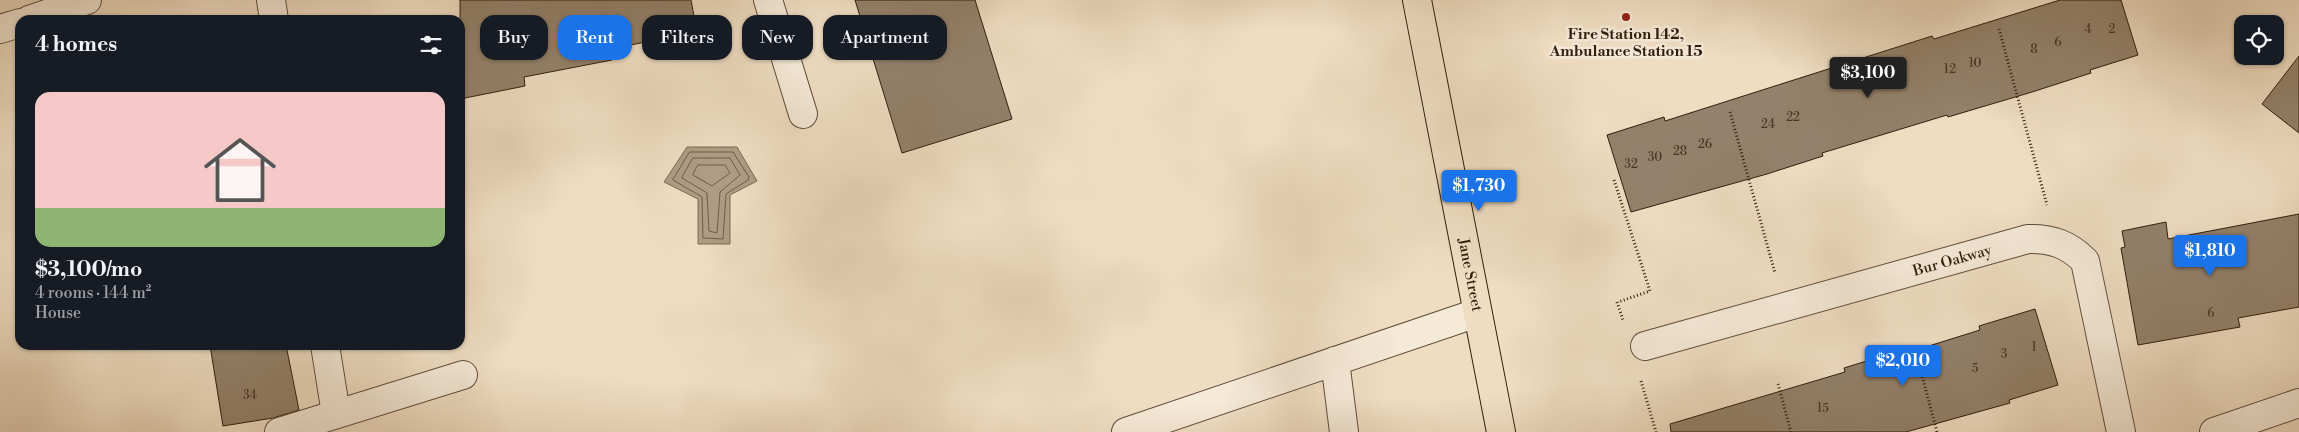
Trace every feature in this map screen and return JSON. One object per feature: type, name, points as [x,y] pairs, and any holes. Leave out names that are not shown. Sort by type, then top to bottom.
[{"type":"main road","name":"Jane Street","points":[[1417,0],[1501,432]]},
{"type":"street","points":[[39,11],[87,0]]},
{"type":"street","points":[[271,0],[273,15]]},
{"type":"street","points":[[768,0],[804,114]]},
{"type":"street","points":[[0,29],[15,24]]},
{"type":"street","name":"Bur Oakway","points":[[1645,346],[2028,239],[2043,238],[2057,241],[2075,251],[2085,261],[2121,432]]},
{"type":"street","points":[[1126,432],[1477,313]]},
{"type":"street","points":[[326,350],[336,414]]},
{"type":"street","points":[[1335,361],[1344,432]]},
{"type":"street","points":[[280,432],[464,375]]},
{"type":"street","points":[[2214,432],[2299,403]]},
{"type":"path","points":[[1999,29],[2057,241]]},
{"type":"path","points":[[1730,112],[1784,307]]},
{"type":"path","points":[[1614,180],[1650,291],[1618,302]]},
{"type":"path","points":[[1916,353],[1938,432]]},
{"type":"path","points":[[1778,384],[1791,432]]},
{"type":"water","points":[[687,147],[737,147],[757,181],[730,195],[730,244],[698,244],[698,199],[664,182]]},
{"type":"building","points":[[460,0],[691,0],[694,15],[642,15],[642,43],[632,45],[632,15],[558,15],[558,60],[612,60],[524,77],[525,86],[465,98],[465,15],[460,15]]},
{"type":"building","points":[[855,0],[975,0],[1012,119],[902,153],[873,60],[947,60],[947,15],[860,15]]},
{"type":"building","points":[[2060,0],[2121,0],[2138,55],[2090,70],[2091,73],[2032,92],[1948,117],[1947,115],[1822,153],[1823,156],[1767,174],[1631,212],[1607,135],[1664,117],[1665,121],[1932,36],[1934,39]]},
{"type":"building","points":[[2299,56],[2299,133],[2262,104]]},
{"type":"building","points":[[2299,214],[2299,307],[2238,318],[2240,327],[2138,345],[2121,248],[2125,247],[2122,231],[2166,222],[2168,239]]},
{"type":"building","points":[[2035,309],[2058,385],[2009,400],[2010,403],[1906,432],[1671,432],[1670,424],[1845,372],[1844,368],[1899,351],[1900,355],[1980,330],[1979,326]]},
{"type":"building","points":[[211,350],[287,350],[299,410],[273,418],[223,426]]},
{"type":"place","name":"Fire Station 142, Ambulance Station 15","points":[[1626,17]]}]
